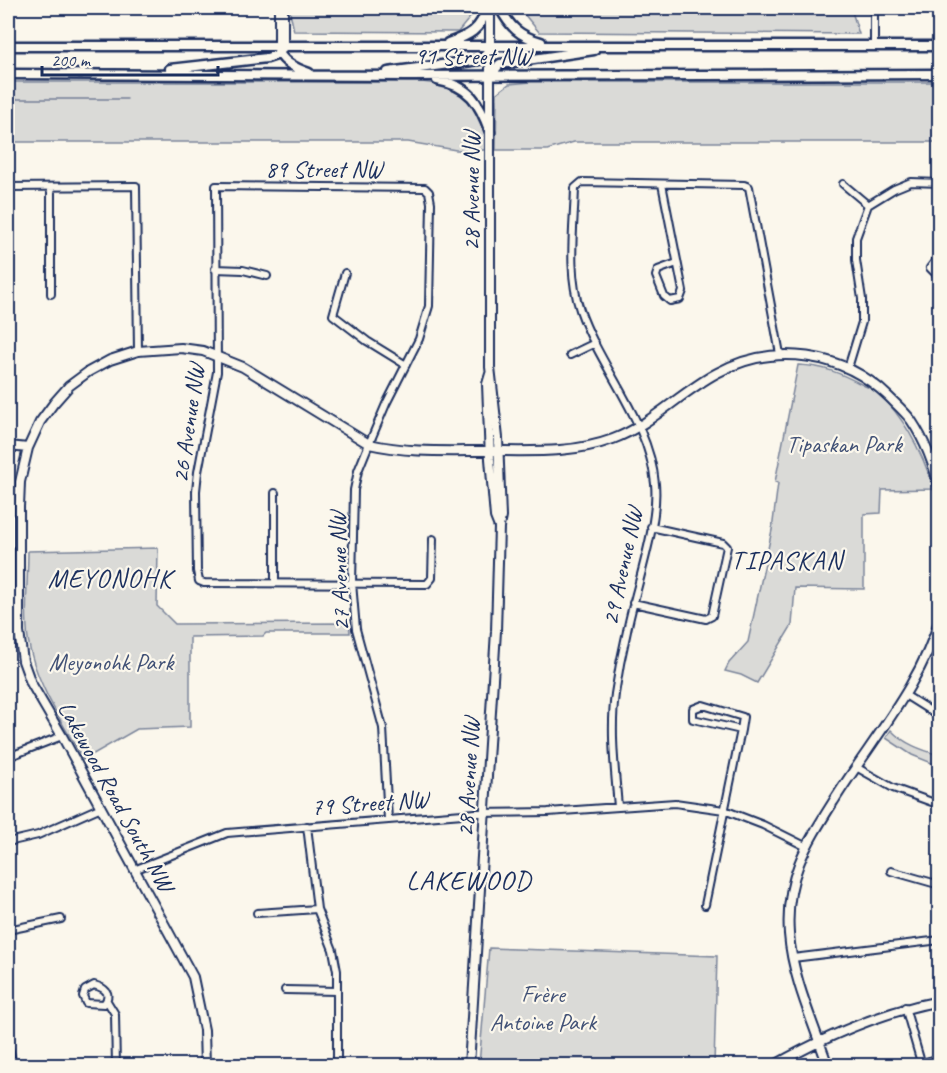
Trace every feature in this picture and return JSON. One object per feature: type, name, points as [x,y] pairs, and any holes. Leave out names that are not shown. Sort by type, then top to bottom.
[{"type":"main road","points":[[437,46],[472,33],[481,23],[488,8]]},
{"type":"main road","points":[[500,8],[514,31],[531,39],[556,46]]},
{"type":"main road","name":"91 Street NW","points":[[8,46],[280,48],[491,45],[939,46]]},
{"type":"main road","points":[[370,75],[480,60],[491,45]]},
{"type":"main road","points":[[490,75],[500,64],[592,51],[609,46]]},
{"type":"main road","points":[[131,73],[267,58],[280,48],[301,70],[313,74],[340,76]]},
{"type":"main road","name":"91 Street NW","points":[[8,74],[410,76],[938,74]]},
{"type":"main road","points":[[410,76],[444,81],[470,93],[481,108],[490,132]]},
{"type":"street","points":[[278,8],[280,48]]},
{"type":"street","points":[[280,48],[284,8]]},
{"type":"street","name":"28 Avenue NW","points":[[488,8],[491,45],[490,374],[487,384],[489,451],[495,517],[499,527]]},
{"type":"street","points":[[874,8],[874,46]]},
{"type":"street","points":[[848,368],[862,322],[856,237],[868,205],[894,189],[911,182],[939,183]]},
{"type":"street","name":"29 Avenue NW","points":[[618,807],[613,743],[615,695],[651,527],[656,485],[652,465],[638,426],[595,344],[580,309],[573,278],[575,188],[582,183],[662,184]]},
{"type":"street","points":[[677,262],[658,270],[656,276],[664,296],[670,301],[680,299],[683,293],[662,184],[744,185],[749,187],[780,354]]},
{"type":"street","points":[[843,184],[868,205]]},
{"type":"street","points":[[51,186],[51,294]]},
{"type":"street","points":[[8,187],[136,186],[138,351]]},
{"type":"street","name":"89 Street NW","points":[[216,186],[425,188],[429,192]]},
{"type":"street","name":"26 Avenue NW","points":[[216,186],[217,372],[196,491],[197,571],[199,581],[204,583],[275,584]]},
{"type":"street","name":"27 Avenue NW","points":[[388,820],[382,728],[356,629],[352,583],[354,490],[358,471],[369,444],[386,404],[419,339],[429,306],[431,203],[429,192]]},
{"type":"street","points":[[939,260],[936,260],[930,268],[935,273],[939,273]]},
{"type":"street","points":[[215,269],[243,270],[267,276]]},
{"type":"street","points":[[345,273],[333,315],[406,365]]},
{"type":"street","points":[[570,355],[595,344]]},
{"type":"street","name":"Lakewood Road South NW","points":[[205,1065],[204,1030],[193,977],[31,683],[23,661],[19,632],[20,482],[28,448],[40,422],[54,403],[69,386],[88,372],[110,360],[138,351],[181,348],[203,351],[243,367],[369,444]]},
{"type":"street","points":[[369,444],[422,451],[560,451],[582,447],[614,439],[638,426],[717,373],[752,359],[780,354],[807,355],[830,360],[848,368],[880,388],[911,420],[938,478],[939,492]]},
{"type":"street","name":"28 Avenue NW","points":[[469,1065],[501,517],[499,451],[493,384],[490,374]]},
{"type":"street","points":[[8,446],[28,448]]},
{"type":"street","points":[[275,493],[275,584],[427,584],[432,578],[433,539]]},
{"type":"street","points":[[633,603],[710,619],[715,606],[727,547],[723,543],[651,527]]},
{"type":"street","points":[[8,602],[20,602]]},
{"type":"street","points":[[828,1065],[793,958],[789,936],[789,908],[797,867],[805,846],[905,695],[924,659],[939,618]]},
{"type":"street","points":[[905,695],[939,717]]},
{"type":"street","points":[[705,904],[741,730],[743,717],[703,705],[693,710],[693,719],[741,730]]},
{"type":"street","points":[[8,757],[62,736]]},
{"type":"street","points":[[856,767],[893,788],[939,805]]},
{"type":"street","name":"79 Street NW","points":[[134,870],[227,833],[485,813],[675,803],[724,810],[763,825],[805,846]]},
{"type":"street","points":[[8,842],[38,835],[99,808]]},
{"type":"street","points":[[308,826],[317,909],[333,950],[337,971],[337,1065]]},
{"type":"street","points":[[891,871],[939,885]]},
{"type":"street","points":[[256,913],[317,909]]},
{"type":"street","points":[[8,930],[61,919]]},
{"type":"street","points":[[793,958],[939,940]]},
{"type":"street","points":[[285,990],[337,991]]},
{"type":"street","points":[[106,1001],[115,1014],[116,1065]]},
{"type":"street","points":[[774,1065],[819,1040],[905,1007],[939,1001]]},
{"type":"street","points":[[905,1007],[922,1064],[939,1058]]},
{"type":"street","points":[[8,1042],[13,1065]]},
{"type":"green space","points":[[289,8],[475,8],[473,14],[458,32],[294,31]]},
{"type":"green space","points":[[519,8],[851,8],[859,34],[539,32]]},
{"type":"green space","points":[[8,82],[422,82],[437,84],[461,94],[477,110],[485,134],[486,150],[456,150],[408,142],[8,142]]},
{"type":"green space","points":[[531,82],[939,82],[939,142],[574,142],[547,150],[496,150],[497,93],[509,84]]},
{"type":"green space","name":"Tipaskan Park","points":[[798,365],[832,371],[879,394],[889,404],[912,438],[925,463],[934,489],[882,490],[881,513],[864,514],[864,589],[795,588],[792,625],[757,683],[741,675],[725,671],[729,663],[748,642],[772,530],[778,483],[775,482]]},
{"type":"green space","name":"Meyonohk Park","points":[[158,548],[157,606],[175,624],[349,623],[350,633],[266,633],[263,636],[190,637],[190,727],[137,729],[83,760],[50,701],[32,655],[26,618],[28,551]]},
{"type":"green space","points":[[891,730],[907,743],[939,755],[939,766],[912,755],[886,738]]},
{"type":"green space","name":"Frère Antoine Park","points":[[489,948],[717,956],[714,1065],[479,1065]]},
{"type":"waterway","points":[[8,99],[127,99]]},
{"type":"district","name":"TIPASKAN","points":[[787,560]]},
{"type":"district","name":"MEYONOHK","points":[[110,578]]},
{"type":"district","name":"LAKEWOOD","points":[[469,880]]}]
